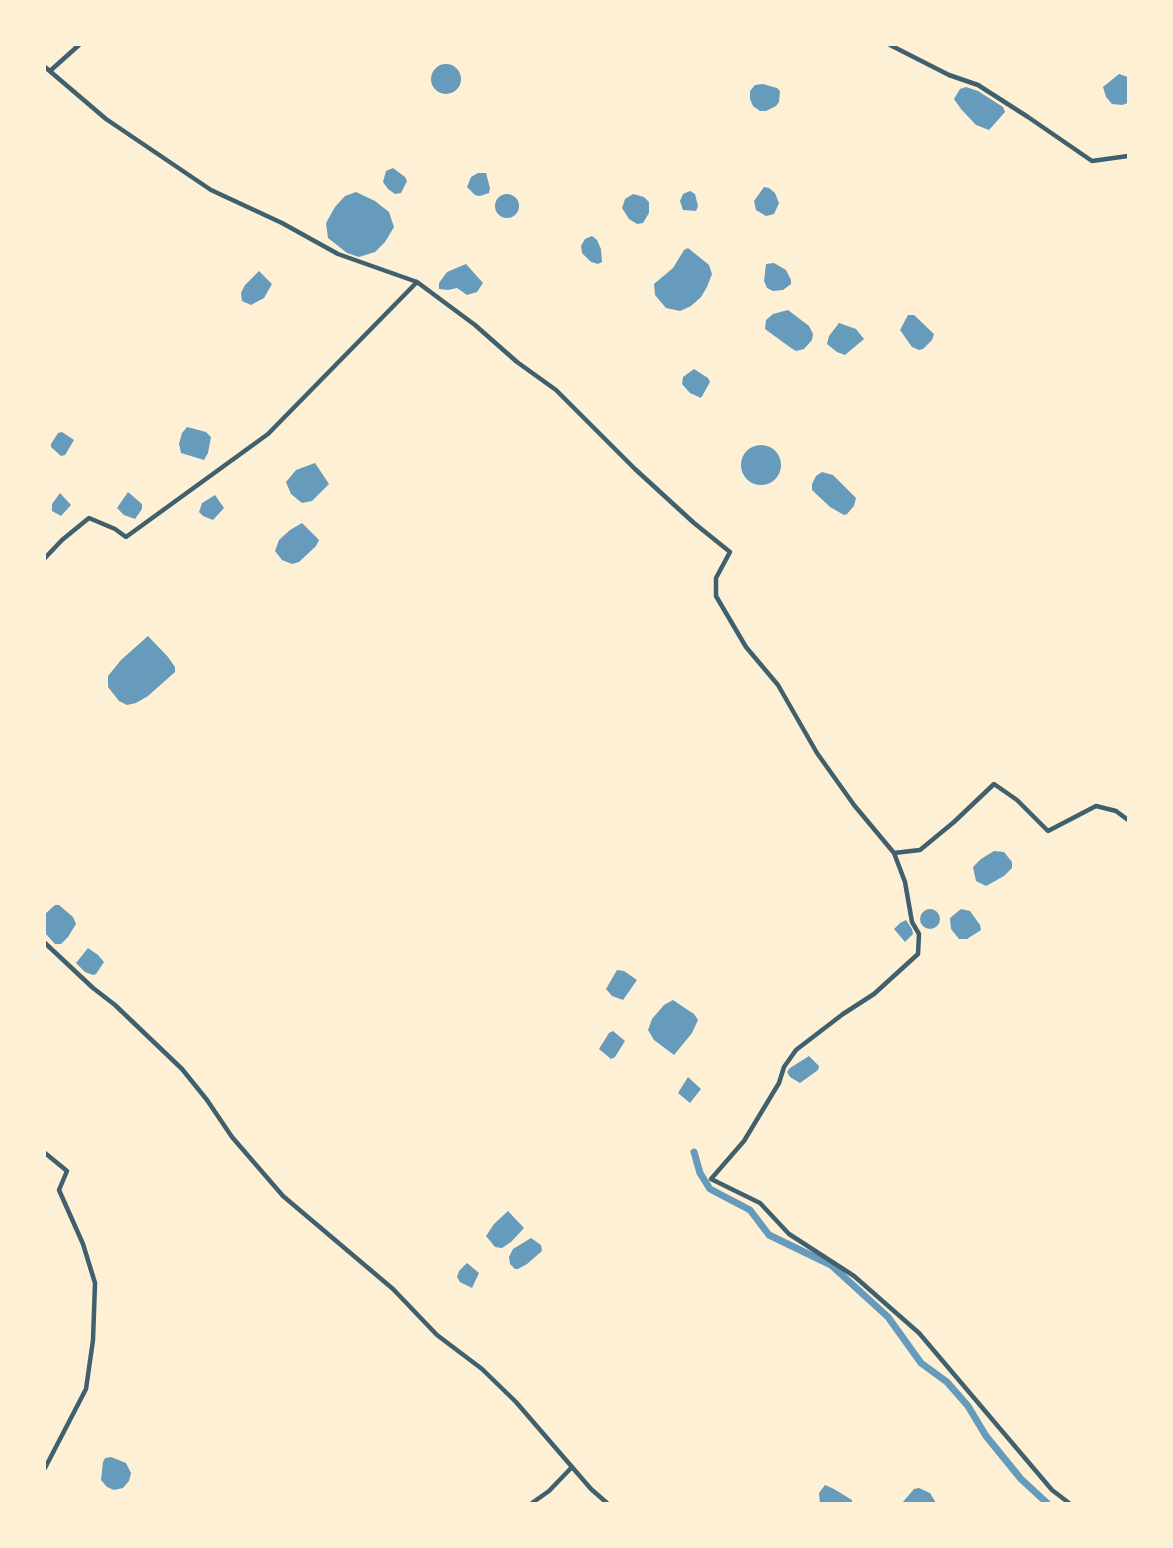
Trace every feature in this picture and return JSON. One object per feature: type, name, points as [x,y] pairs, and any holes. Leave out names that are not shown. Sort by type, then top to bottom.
[{"type":"street","points":[[50,71],[79,45]]},
{"type":"street","points":[[890,45],[949,75],[978,85],[1092,161],[1128,156]]},
{"type":"street","points":[[45,67],[106,119],[211,190],[282,223],[338,254],[417,282],[556,390],[694,524],[730,552],[716,578],[716,596],[747,647],[778,685],[829,770],[854,805],[894,853],[905,882],[912,922],[919,934],[918,954],[874,994],[843,1014],[796,1050],[784,1067],[779,1083],[744,1141],[711,1179],[760,1203],[789,1234],[854,1276],[919,1333],[1052,1490],[1069,1503]]},
{"type":"street","points":[[45,558],[62,540],[89,518],[115,529],[126,537],[268,434],[417,282]]},
{"type":"street","points":[[894,853],[920,850],[994,784],[1017,800],[1048,831],[1096,806],[1116,811],[1128,820]]},
{"type":"street","points":[[45,943],[182,1069],[232,1137],[283,1196],[393,1289],[437,1335],[482,1369],[516,1402],[591,1489],[607,1503]]},
{"type":"street","points":[[45,1153],[67,1171],[59,1190],[83,1244],[95,1283],[93,1340],[86,1389],[45,1468]]},
{"type":"street","points":[[532,1503],[549,1491],[572,1467]]},
{"type":"water","points":[[446,64],[457,68],[461,79],[457,90],[446,94],[435,90],[431,79],[435,68]]},
{"type":"water","points":[[1119,74],[1128,77],[1128,103],[1122,105],[1112,104],[1106,97],[1103,87]]},
{"type":"water","points":[[763,84],[780,91],[779,102],[766,111],[760,111],[753,106],[750,91],[755,85]]},
{"type":"water","points":[[966,87],[978,91],[1003,107],[1005,112],[989,130],[976,125],[954,99],[960,89]]},
{"type":"water","points":[[393,168],[407,181],[401,193],[395,194],[383,182],[386,171]]},
{"type":"water","points":[[478,173],[486,173],[490,188],[489,193],[480,196],[475,195],[467,187],[471,177]]},
{"type":"water","points":[[764,187],[775,193],[779,203],[774,214],[766,216],[756,210],[754,201]]},
{"type":"water","points":[[690,191],[695,194],[698,206],[696,211],[683,210],[680,201],[683,194]]},
{"type":"water","points":[[356,192],[375,201],[389,212],[394,227],[385,242],[375,252],[359,257],[347,253],[328,238],[326,223],[335,207],[345,196]]},
{"type":"water","points":[[507,194],[512,195],[518,201],[518,211],[512,217],[507,218],[502,217],[496,211],[495,206],[496,201],[502,195]]},
{"type":"water","points":[[633,194],[644,197],[649,202],[649,213],[643,223],[637,224],[629,219],[622,208],[625,199]]},
{"type":"water","points":[[592,236],[597,240],[601,249],[602,262],[598,264],[591,262],[582,253],[581,246],[585,239]]},
{"type":"water","points":[[688,248],[709,265],[712,274],[701,297],[691,306],[680,311],[666,308],[655,295],[654,284],[673,268],[684,250]]},
{"type":"water","points":[[774,263],[786,270],[791,280],[791,284],[783,290],[773,291],[767,288],[764,281],[766,264]]},
{"type":"water","points":[[466,264],[483,283],[477,292],[467,295],[457,288],[439,289],[439,283],[447,272]]},
{"type":"water","points":[[259,271],[272,284],[264,298],[251,305],[242,301],[241,293],[245,285]]},
{"type":"water","points":[[788,310],[809,326],[813,334],[812,340],[804,349],[796,351],[765,329],[766,320],[773,314]]},
{"type":"water","points":[[908,315],[914,315],[934,334],[932,340],[923,349],[912,347],[900,330]]},
{"type":"water","points":[[839,323],[856,329],[864,339],[845,355],[827,344],[829,336]]},
{"type":"water","points":[[694,369],[708,378],[710,382],[701,398],[690,393],[682,384],[683,377]]},
{"type":"water","points":[[187,427],[206,432],[211,437],[204,460],[181,453],[179,444],[182,433]]},
{"type":"water","points":[[62,432],[74,440],[65,455],[61,456],[51,447],[51,444],[58,433]]},
{"type":"water","points":[[761,445],[775,451],[781,465],[775,479],[761,485],[747,479],[741,465],[747,451]]},
{"type":"water","points":[[315,463],[329,484],[312,501],[302,503],[291,494],[286,482],[296,470]]},
{"type":"water","points":[[822,472],[833,475],[856,498],[854,506],[847,514],[844,515],[830,507],[812,490],[816,476]]},
{"type":"water","points":[[128,492],[142,504],[142,509],[135,519],[124,515],[117,508]]},
{"type":"water","points":[[60,493],[71,505],[61,516],[52,511],[52,504]]},
{"type":"water","points":[[215,495],[224,508],[213,520],[199,512],[202,503]]},
{"type":"water","points":[[302,523],[319,540],[316,546],[299,562],[292,564],[282,560],[275,551],[279,540]]},
{"type":"water","points":[[148,636],[168,657],[175,667],[175,672],[148,696],[127,705],[119,701],[108,687],[108,676],[121,660]]},
{"type":"water","points":[[994,851],[1004,852],[1012,862],[1012,868],[1004,876],[986,886],[976,881],[973,867]]},
{"type":"water","points":[[55,905],[59,905],[73,917],[76,924],[61,944],[55,944],[45,933],[45,914]]},
{"type":"water","points":[[930,909],[937,912],[940,919],[937,926],[930,929],[923,926],[920,919],[923,912]]},
{"type":"water","points":[[961,909],[970,911],[981,930],[967,939],[959,939],[951,929],[950,918]]},
{"type":"water","points":[[906,920],[913,934],[905,942],[894,929]]},
{"type":"water","points":[[88,948],[104,962],[93,975],[85,972],[76,963]]},
{"type":"water","points":[[617,970],[624,971],[637,980],[623,1000],[612,996],[606,989]]},
{"type":"water","points":[[673,1000],[694,1014],[698,1020],[692,1033],[674,1055],[654,1040],[648,1030],[652,1019],[664,1005]]},
{"type":"water","points":[[613,1031],[625,1041],[615,1057],[611,1059],[599,1049],[609,1033]]},
{"type":"water","points":[[809,1056],[819,1066],[818,1070],[800,1083],[790,1077],[787,1072]]},
{"type":"water","points":[[688,1077],[701,1089],[690,1103],[678,1093]]},
{"type":"water","points":[[508,1211],[524,1228],[502,1248],[495,1247],[486,1236],[494,1224]]},
{"type":"water","points":[[531,1238],[541,1245],[542,1251],[527,1264],[515,1269],[510,1264],[509,1257],[513,1249]]},
{"type":"water","points":[[467,1263],[479,1273],[472,1288],[460,1282],[457,1277],[459,1271]]},
{"type":"water","points":[[111,1457],[126,1463],[131,1473],[129,1481],[123,1488],[114,1490],[107,1487],[101,1480],[103,1462],[105,1458]]},
{"type":"water","points":[[825,1485],[852,1500],[852,1503],[820,1503],[819,1493]]},
{"type":"water","points":[[919,1488],[930,1493],[936,1503],[902,1503],[914,1489]]},
{"type":"waterway","points":[[694,1152],[700,1173],[710,1189],[750,1210],[769,1235],[831,1265],[888,1317],[921,1363],[947,1382],[968,1406],[986,1436],[1021,1479],[1047,1503]]}]
